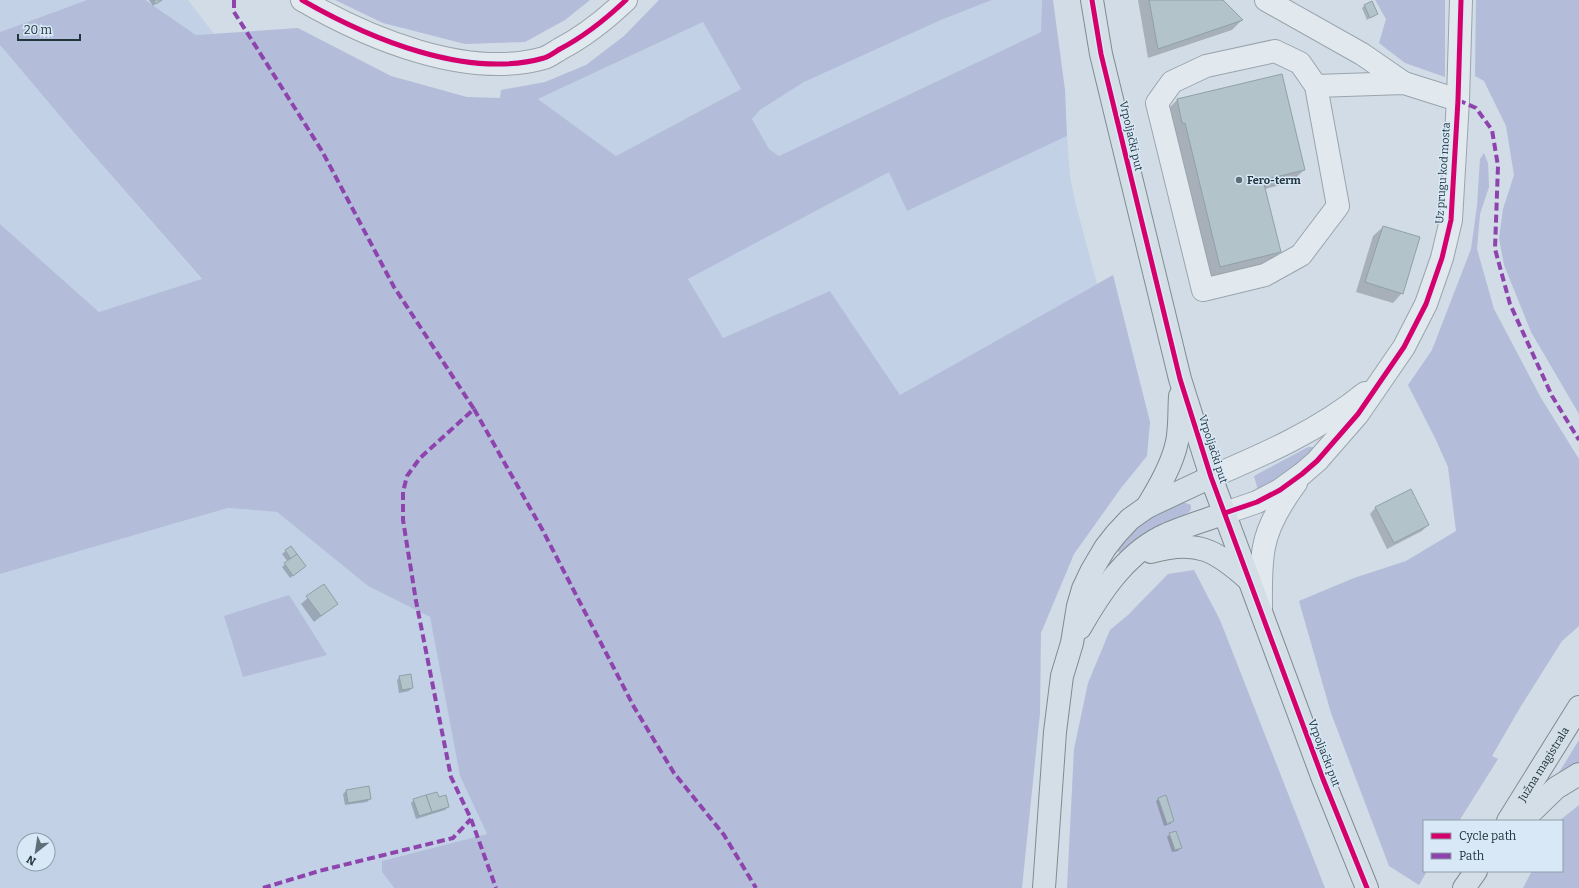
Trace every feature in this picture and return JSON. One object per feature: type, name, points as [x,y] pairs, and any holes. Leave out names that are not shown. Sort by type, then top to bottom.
[{"type":"main road","name":"Vrpoljački put","points":[[1092,0],[1103,62],[1180,379],[1211,477],[1323,779],[1367,888]]},
{"type":"main road","points":[[1147,507],[1159,488],[1168,469],[1177,442],[1180,413],[1180,379]]},
{"type":"main road","points":[[1044,888],[1055,732],[1062,676],[1072,643],[1078,606],[1083,589],[1092,570],[1116,534],[1130,519],[1147,507],[1211,477]]},
{"type":"main road","points":[[1072,643],[1108,584],[1134,557],[1161,538],[1225,513]]},
{"type":"main road","points":[[1134,557],[1168,547],[1198,547],[1216,554],[1232,565],[1250,582]]},
{"type":"main road","name":"Južna magistrala","points":[[1509,820],[1579,707]]},
{"type":"main road","points":[[1523,820],[1556,788],[1579,774]]},
{"type":"main road","points":[[1464,888],[1475,872]]},
{"type":"street","points":[[302,0],[326,14],[376,36],[426,53],[476,63],[513,64],[546,57],[578,39],[610,15],[626,0]]},
{"type":"street","points":[[1266,0],[1362,54],[1404,83],[1458,100]]},
{"type":"street","name":"Uz prugu kod mosta","points":[[1302,474],[1332,445],[1358,414],[1404,346],[1426,304],[1442,258],[1451,220],[1458,100],[1461,0]]},
{"type":"street","points":[[1275,51],[1300,63],[1316,86],[1338,206],[1302,255],[1265,275],[1203,290],[1158,103],[1172,82],[1206,66],[1275,51]]},
{"type":"street","points":[[1316,86],[1404,83]]},
{"type":"street","points":[[1211,477],[1255,458],[1322,423],[1357,400],[1381,380]]},
{"type":"street","points":[[1225,513],[1257,502],[1280,490],[1302,474]]},
{"type":"street","points":[[1261,610],[1261,569],[1264,545],[1273,520],[1284,500],[1302,474]]},
{"type":"shaded area","points":[[0,0],[87,0],[0,32]]},
{"type":"shaded area","points":[[87,0],[145,0],[196,35],[298,28],[391,76],[467,97],[500,98],[501,90],[545,82],[586,65],[624,36],[659,0],[992,0],[941,20],[804,82],[760,110],[752,119],[769,149],[779,156],[1041,32],[1042,0],[1053,0],[1065,90],[1067,136],[907,211],[889,172],[688,279],[723,338],[830,291],[900,395],[1113,275],[1150,422],[1147,456],[1121,488],[1074,554],[1041,633],[1040,713],[1022,888],[394,888],[382,872],[382,861],[487,834],[460,776],[430,617],[368,586],[277,512],[228,508],[0,574],[0,224],[99,312],[202,279],[0,45],[0,32]],"holes":[[[703,22],[741,89],[616,156],[538,99]]]},
{"type":"shaded area","points":[[145,0],[188,0],[214,34],[196,35]]},
{"type":"shaded area","points":[[335,0],[590,0],[565,20],[525,42],[465,44],[383,23]]},
{"type":"shaded area","points":[[992,0],[1042,0],[1041,32],[779,156],[769,149],[752,119],[760,110],[804,82],[941,20]]},
{"type":"shaded area","points":[[1375,0],[1445,0],[1445,77],[1405,63],[1379,43],[1386,19]]},
{"type":"shaded area","points":[[1476,0],[1579,0],[1579,414],[1531,332],[1504,265],[1499,238],[1503,209],[1514,175],[1506,126],[1484,81],[1475,76]]},
{"type":"shaded area","points":[[703,22],[741,89],[616,156],[538,99]]},
{"type":"shaded area","points":[[0,45],[202,280],[99,312],[0,224]]},
{"type":"shaded area","points":[[1067,136],[1070,177],[1097,284],[900,395],[830,291],[723,338],[688,279],[889,171],[907,211]]},
{"type":"shaded area","points":[[1484,153],[1488,163],[1489,187],[1480,214],[1477,249],[1494,309],[1541,398],[1579,459],[1579,626],[1562,641],[1521,706],[1492,756],[1498,759],[1460,820],[1423,820],[1423,872],[1426,872],[1419,885],[1389,866],[1331,713],[1299,601],[1354,578],[1406,561],[1456,531],[1448,467],[1408,385],[1432,350],[1471,249],[1477,206],[1480,159]]},
{"type":"shaded area","points":[[1308,447],[1314,447],[1318,450],[1290,477],[1258,490],[1254,476]]},
{"type":"shaded area","points":[[1183,502],[1191,505],[1189,512],[1147,535],[1120,553],[1117,550],[1142,519]]},
{"type":"shaded area","points":[[228,508],[277,512],[368,586],[430,617],[460,776],[487,834],[382,861],[382,872],[394,888],[0,888],[0,574]]},
{"type":"shaded area","points":[[1194,570],[1220,620],[1325,888],[1067,888],[1074,749],[1088,683],[1110,630],[1128,615],[1168,574]]},
{"type":"shaded area","points":[[289,595],[327,655],[243,677],[224,616]]},
{"type":"shaded area","points":[[1579,740],[1579,762],[1555,779]]},
{"type":"shaded area","points":[[1579,805],[1579,888],[1523,888],[1531,872],[1563,872],[1563,820],[1560,820]]},
{"type":"building","points":[[153,0],[162,0],[156,4]]},
{"type":"building","points":[[1149,0],[1223,0],[1243,20],[1158,49]]},
{"type":"building","points":[[1372,1],[1378,14],[1370,18],[1364,5]]},
{"type":"building","points":[[1282,74],[1305,170],[1263,180],[1281,252],[1220,267],[1185,123],[1182,123],[1177,99]]},
{"type":"building","points":[[1383,226],[1420,237],[1403,294],[1365,282]]},
{"type":"building","points":[[1411,489],[1429,525],[1394,543],[1375,507]]},
{"type":"building","points":[[291,546],[297,554],[291,559],[285,550]]},
{"type":"building","points":[[297,554],[306,566],[293,576],[284,563]]},
{"type":"building","points":[[324,584],[338,604],[321,616],[306,596]]},
{"type":"building","points":[[411,674],[413,688],[402,690],[399,676]]},
{"type":"building","points":[[369,786],[371,799],[348,803],[346,790]]},
{"type":"building","points":[[437,792],[439,797],[446,795],[449,807],[432,812],[426,795]]},
{"type":"building","points":[[426,795],[432,812],[419,816],[413,799]]},
{"type":"building","points":[[1166,795],[1174,821],[1167,824],[1158,798]]},
{"type":"building","points":[[1176,831],[1182,848],[1175,850],[1169,833]]},
{"type":"marked path","points":[[234,0],[234,12],[322,151],[394,287],[474,409],[420,458],[407,476],[403,492],[403,520],[416,601],[451,777],[471,819],[496,888]]},
{"type":"marked path","points":[[1458,100],[1476,108],[1492,130],[1498,166],[1495,249],[1510,304],[1552,396],[1579,440]]},
{"type":"marked path","points":[[474,409],[542,529],[634,707],[674,773],[724,835],[756,888]]},
{"type":"marked path","points":[[263,888],[319,871],[453,838],[471,819]]},
{"type":"cycle path","points":[[302,0],[357,28],[387,41],[419,52],[483,64],[514,63],[544,58],[587,33],[626,0]]},
{"type":"cycle path","points":[[1092,0],[1101,54],[1180,379],[1211,477],[1323,779],[1367,888]]},
{"type":"cycle path","points":[[1225,513],[1257,502],[1280,490],[1317,461],[1358,414],[1404,347],[1426,304],[1442,258],[1451,220],[1458,100],[1461,0]]},
{"type":"place","name":"Fero-term","points":[[1239,180]]}]
